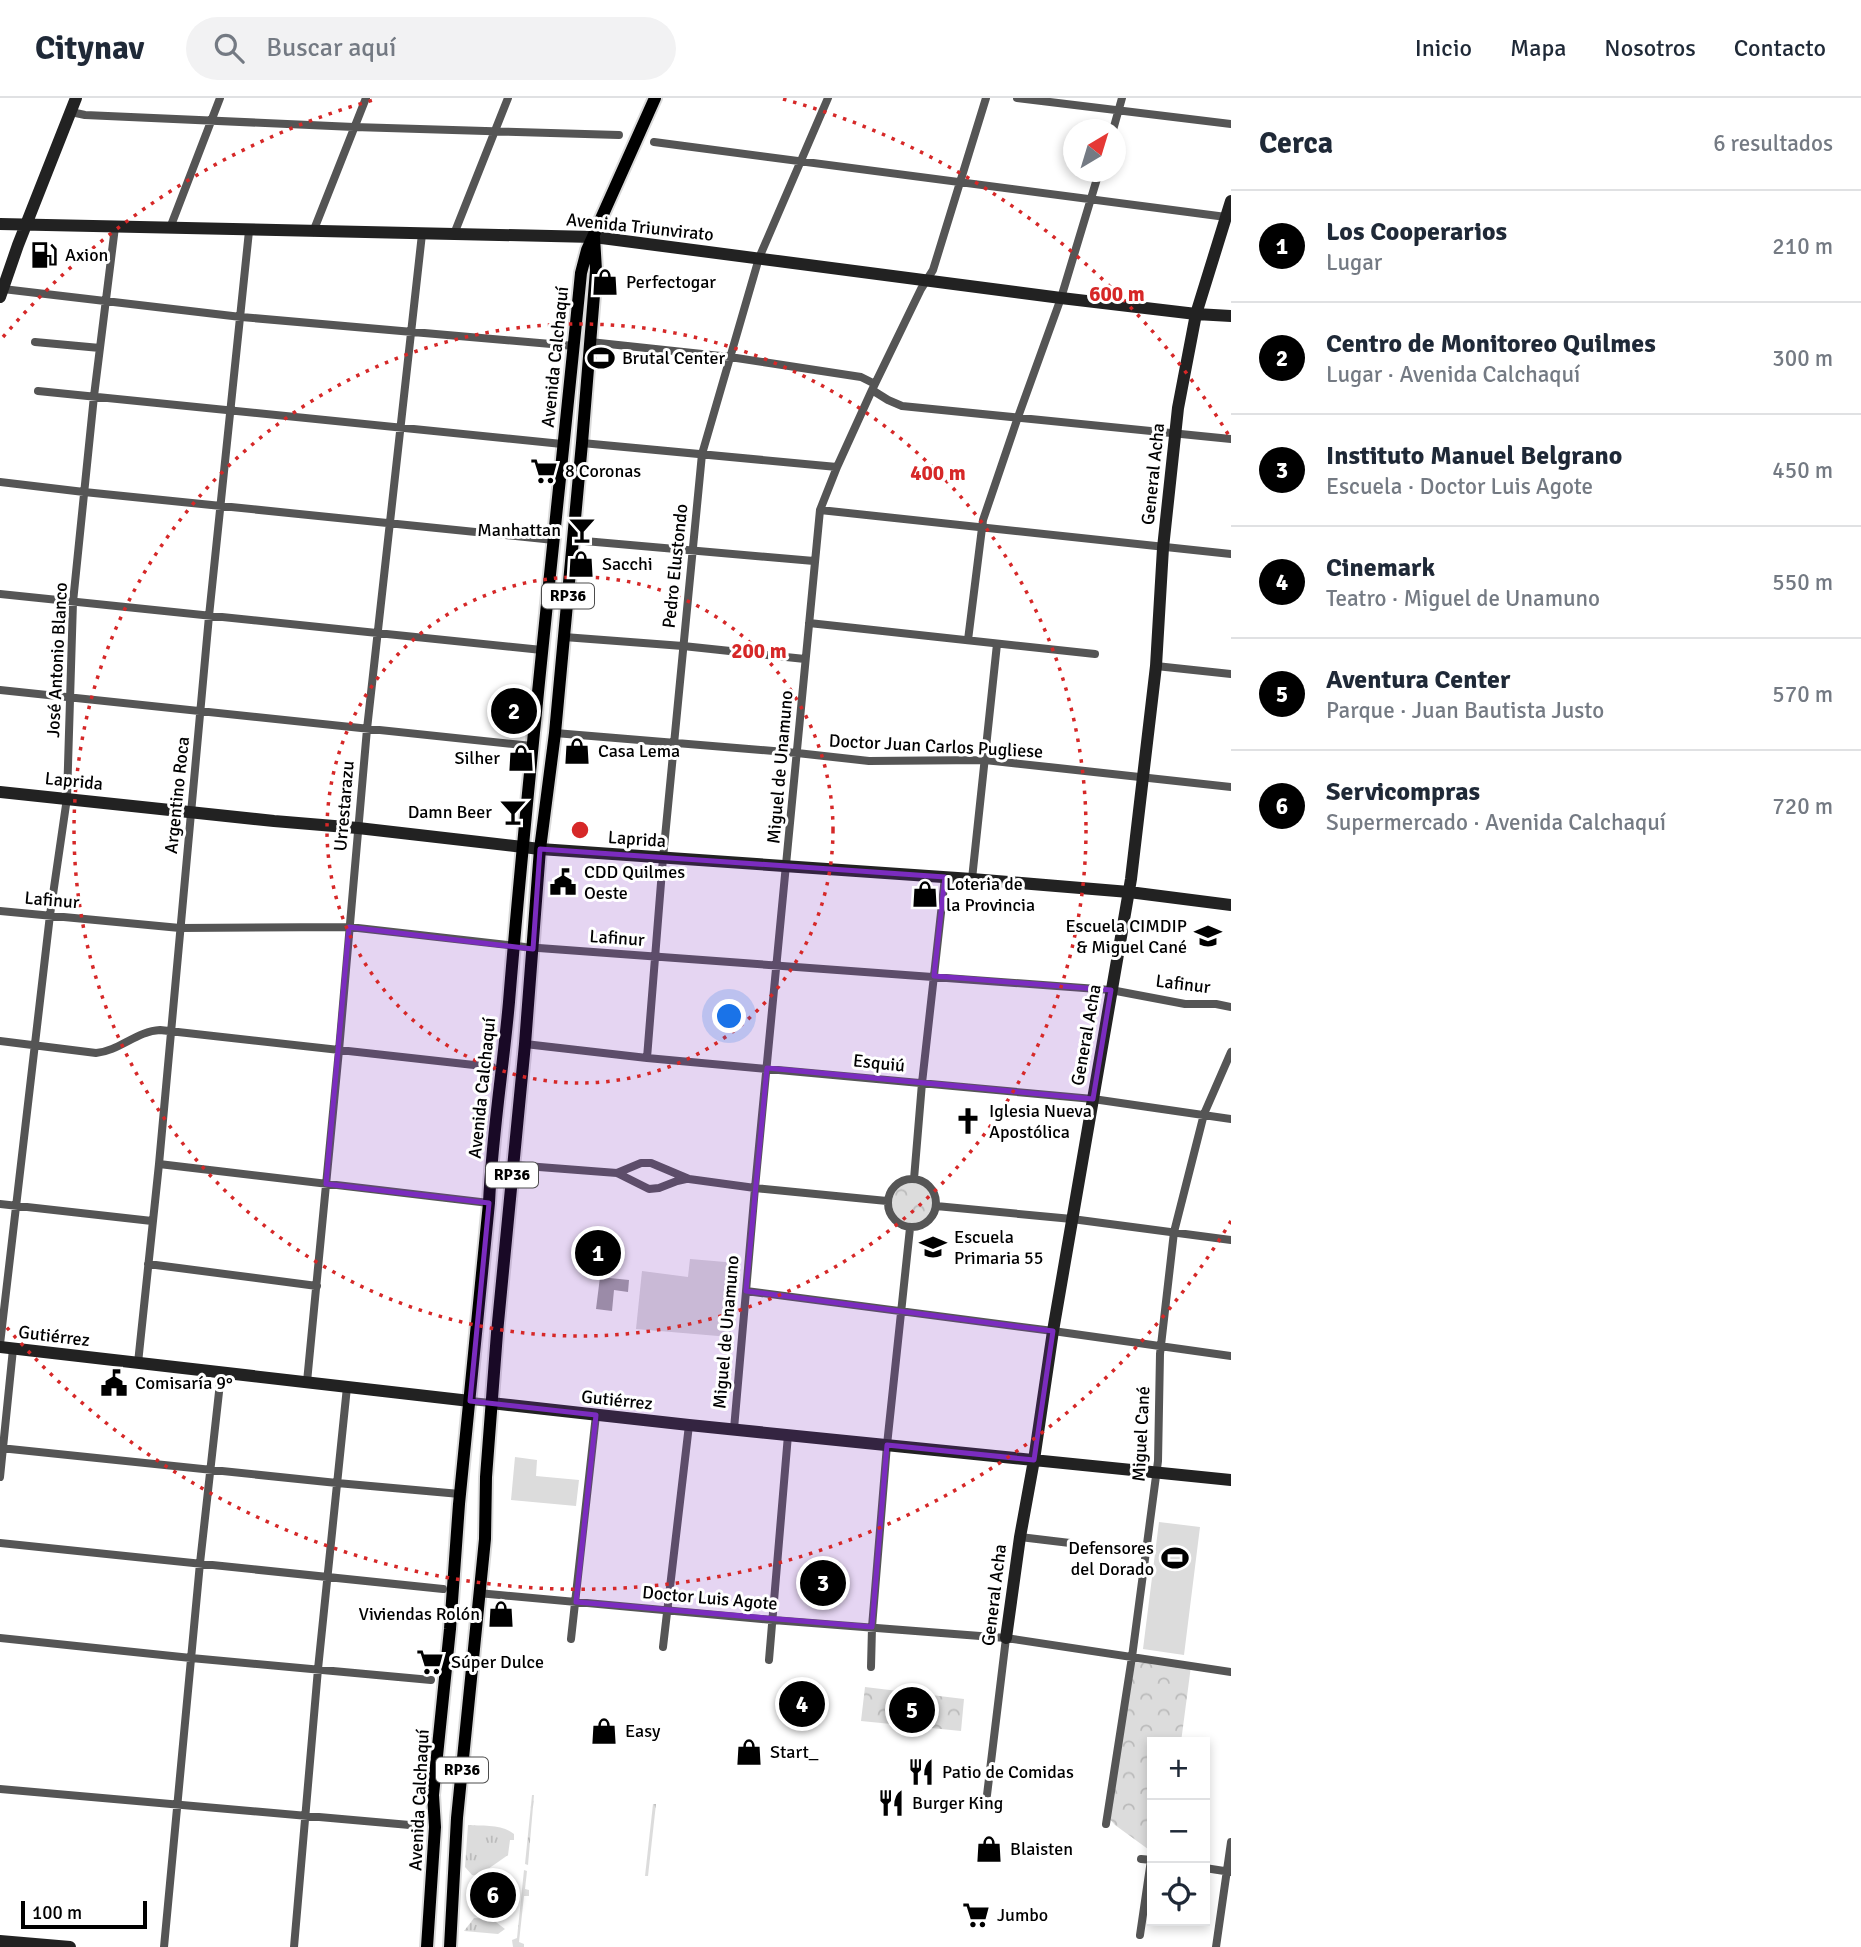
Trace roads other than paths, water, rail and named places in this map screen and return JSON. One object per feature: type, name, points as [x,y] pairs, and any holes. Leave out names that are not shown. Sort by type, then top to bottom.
[{"type":"main road","name":"Avenida Calchaquí","points":[[428,1932],[423,1930],[422,1925],[490,1169],[503,1066],[521,847],[562,444],[584,260],[655,98]]},
{"type":"main road","name":"Avenida Calchaquí","points":[[450,1947],[457,1818],[485,1539],[491,1403],[525,1044],[540,849],[555,733],[582,443],[596,270],[594,237]]},
{"type":"main road","points":[[427,1947],[428,1932],[450,1933]]},
{"type":"street","points":[[76,98],[1,293],[574,346]]},
{"type":"street","points":[[170,228],[220,98]]},
{"type":"street","points":[[313,232],[366,98]]},
{"type":"street","points":[[454,234],[508,98]]},
{"type":"street","name":"Pedro Elustondo","points":[[647,1058],[663,858],[702,454],[760,258],[828,98]]},
{"type":"street","name":"Miguel de Unamuno","points":[[734,1429],[820,510],[874,387],[921,289],[933,270],[986,98]]},
{"type":"street","points":[[1017,98],[1231,124]]},
{"type":"street","points":[[1116,119],[1122,98]]},
{"type":"street","points":[[71,112],[211,121],[619,135]]},
{"type":"street","points":[[654,142],[1226,217]]},
{"type":"street","points":[[968,640],[981,528],[1060,298],[1096,182]]},
{"type":"street","name":"General Acha","points":[[987,1795],[1020,1537],[1129,892],[1156,666],[1163,548],[1174,433],[1196,314],[1231,201]]},
{"type":"street","name":"Avenida Triunvirato","points":[[0,224],[594,237],[1060,298],[1231,316]]},
{"type":"street","name":"José Antonio Blanco","points":[[0,1477],[4,1347],[16,1205],[50,915],[67,798],[73,602],[94,396],[116,227]]},
{"type":"street","name":"Argentino Roca","points":[[138,1363],[229,410],[249,231]]},
{"type":"street","name":"Urrestarazu","points":[[307,1382],[340,1050],[367,729],[422,234]]},
{"type":"street","points":[[35,342],[100,348]]},
{"type":"street","points":[[590,342],[730,356],[861,377],[888,400],[902,406],[1231,439]]},
{"type":"street","points":[[38,391],[562,444]]},
{"type":"street","points":[[582,443],[837,467]]},
{"type":"street","points":[[0,482],[554,541]]},
{"type":"street","points":[[820,510],[1231,554]]},
{"type":"street","points":[[573,540],[814,561]]},
{"type":"street","points":[[0,594],[542,650]]},
{"type":"street","points":[[809,623],[1095,654]]},
{"type":"street","points":[[564,637],[805,659]]},
{"type":"street","points":[[972,879],[997,644]]},
{"type":"street","points":[[1156,666],[1231,674]]},
{"type":"street","points":[[0,690],[532,746]]},
{"type":"street","name":"Doctor Juan Carlos Pugliese","points":[[555,733],[869,761],[985,760],[1231,787]]},
{"type":"street","name":"Laprida","points":[[0,792],[540,849],[972,879],[1129,892],[1231,905]]},
{"type":"street","points":[[914,1179],[945,877]]},
{"type":"street","name":"Lafinur","points":[[0,911],[180,928],[349,928],[533,948],[1111,990],[1185,1004],[1231,1007]]},
{"type":"street","points":[[0,1041],[102,1052],[149,1031],[170,1032],[492,1067]]},
{"type":"street","name":"Esquiú","points":[[525,1044],[647,1058],[1093,1099],[1230,1119]]},
{"type":"street","name":"Miguel Cané","points":[[1106,1825],[1157,1473],[1161,1346],[1174,1232],[1204,1114],[1231,1052]]},
{"type":"street","points":[[617,1172],[641,1163],[651,1163],[689,1179],[887,1201]]},
{"type":"street","points":[[159,1164],[489,1202]]},
{"type":"street","points":[[513,1165],[617,1172],[649,1189],[689,1179]]},
{"type":"street","points":[[914,1179],[928,1185],[936,1198],[936,1206],[930,1219],[910,1228],[902,1226],[891,1216],[887,1201],[889,1193],[899,1182],[914,1179]]},
{"type":"street","points":[[0,1204],[152,1221]]},
{"type":"street","points":[[936,1206],[1072,1219],[1231,1240]]},
{"type":"street","points":[[871,1667],[887,1445],[910,1228]]},
{"type":"street","points":[[148,1264],[317,1286]]},
{"type":"street","points":[[746,1291],[1231,1356]]},
{"type":"street","name":"Gutiérrez","points":[[4,1347],[596,1415],[1231,1480]]},
{"type":"street","points":[[164,1947],[200,1563],[221,1374]]},
{"type":"street","points":[[295,1947],[318,1670],[347,1387]]},
{"type":"street","points":[[571,1639],[596,1415]]},
{"type":"street","points":[[663,1647],[690,1425]]},
{"type":"street","points":[[769,1660],[788,1435]]},
{"type":"street","points":[[1,1448],[460,1494]]},
{"type":"street","points":[[1020,1537],[1070,1544]]},
{"type":"street","points":[[0,1543],[443,1589]]},
{"type":"street","name":"Doctor Luis Agote","points":[[478,1593],[1006,1638],[1231,1672]]},
{"type":"street","points":[[0,1638],[430,1680]]},
{"type":"street","points":[[0,1789],[421,1826]]},
{"type":"street","points":[[1216,1947],[1229,1871],[1231,1842]]},
{"type":"street","points":[[1141,1859],[1147,1860]]},
{"type":"street","points":[[1140,1935],[1152,1863]]},
{"type":"street","points":[[1210,1869],[1229,1871]]},
{"type":"street","points":[[0,1941],[70,1947]]},
{"type":"place","name":"Axion","points":[[44,255]]},
{"type":"place","name":"Perfectogar","points":[[605,282]]},
{"type":"place","name":"Brutal Center","points":[[601,358]]},
{"type":"place","name":"8 Coronas","points":[[544,471]]},
{"type":"place","name":"Manhattan","points":[[582,530]]},
{"type":"place","name":"Sacchi","points":[[581,564]]},
{"type":"place","name":"Centro de Monitoreo Quilmes","points":[[514,711]]},
{"type":"place","name":"Casa Lema","points":[[577,751]]},
{"type":"place","name":"Silher","points":[[521,758]]},
{"type":"place","name":"Damn Beer","points":[[513,812]]},
{"type":"place","name":"CDD Quilmes Oeste","points":[[563,882]]},
{"type":"place","name":"Loteria de la Provincia","points":[[925,894]]},
{"type":"place","name":"Escuela CIMDIP & Miguel Cané","points":[[1208,936]]},
{"type":"place","name":"Iglesia Nueva Apostólica","points":[[968,1121]]},
{"type":"place","name":"Escuela Primaria 55","points":[[933,1247]]},
{"type":"place","name":"Los Cooperarios","points":[[598,1253]]},
{"type":"place","name":"Comisaría 9°","points":[[114,1383]]},
{"type":"place","name":"Defensores del Dorado","points":[[1175,1558]]},
{"type":"place","name":"Instituto Manuel Belgrano","points":[[823,1583]]},
{"type":"place","name":"Viviendas Rolón","points":[[501,1614]]},
{"type":"place","name":"Súper Dulce","points":[[430,1662]]},
{"type":"place","name":"Cinemark","points":[[802,1704]]},
{"type":"place","name":"Aventura Center","points":[[912,1710]]},
{"type":"place","name":"Easy","points":[[604,1731]]},
{"type":"place","name":"Start_","points":[[749,1752]]},
{"type":"place","name":"Patio de Comidas","points":[[921,1772]]},
{"type":"place","name":"Burger King","points":[[891,1803]]},
{"type":"place","name":"Blaisten","points":[[989,1849]]},
{"type":"place","name":"Servicompras","points":[[493,1895]]},
{"type":"place","name":"Jumbo","points":[[976,1915]]}]
